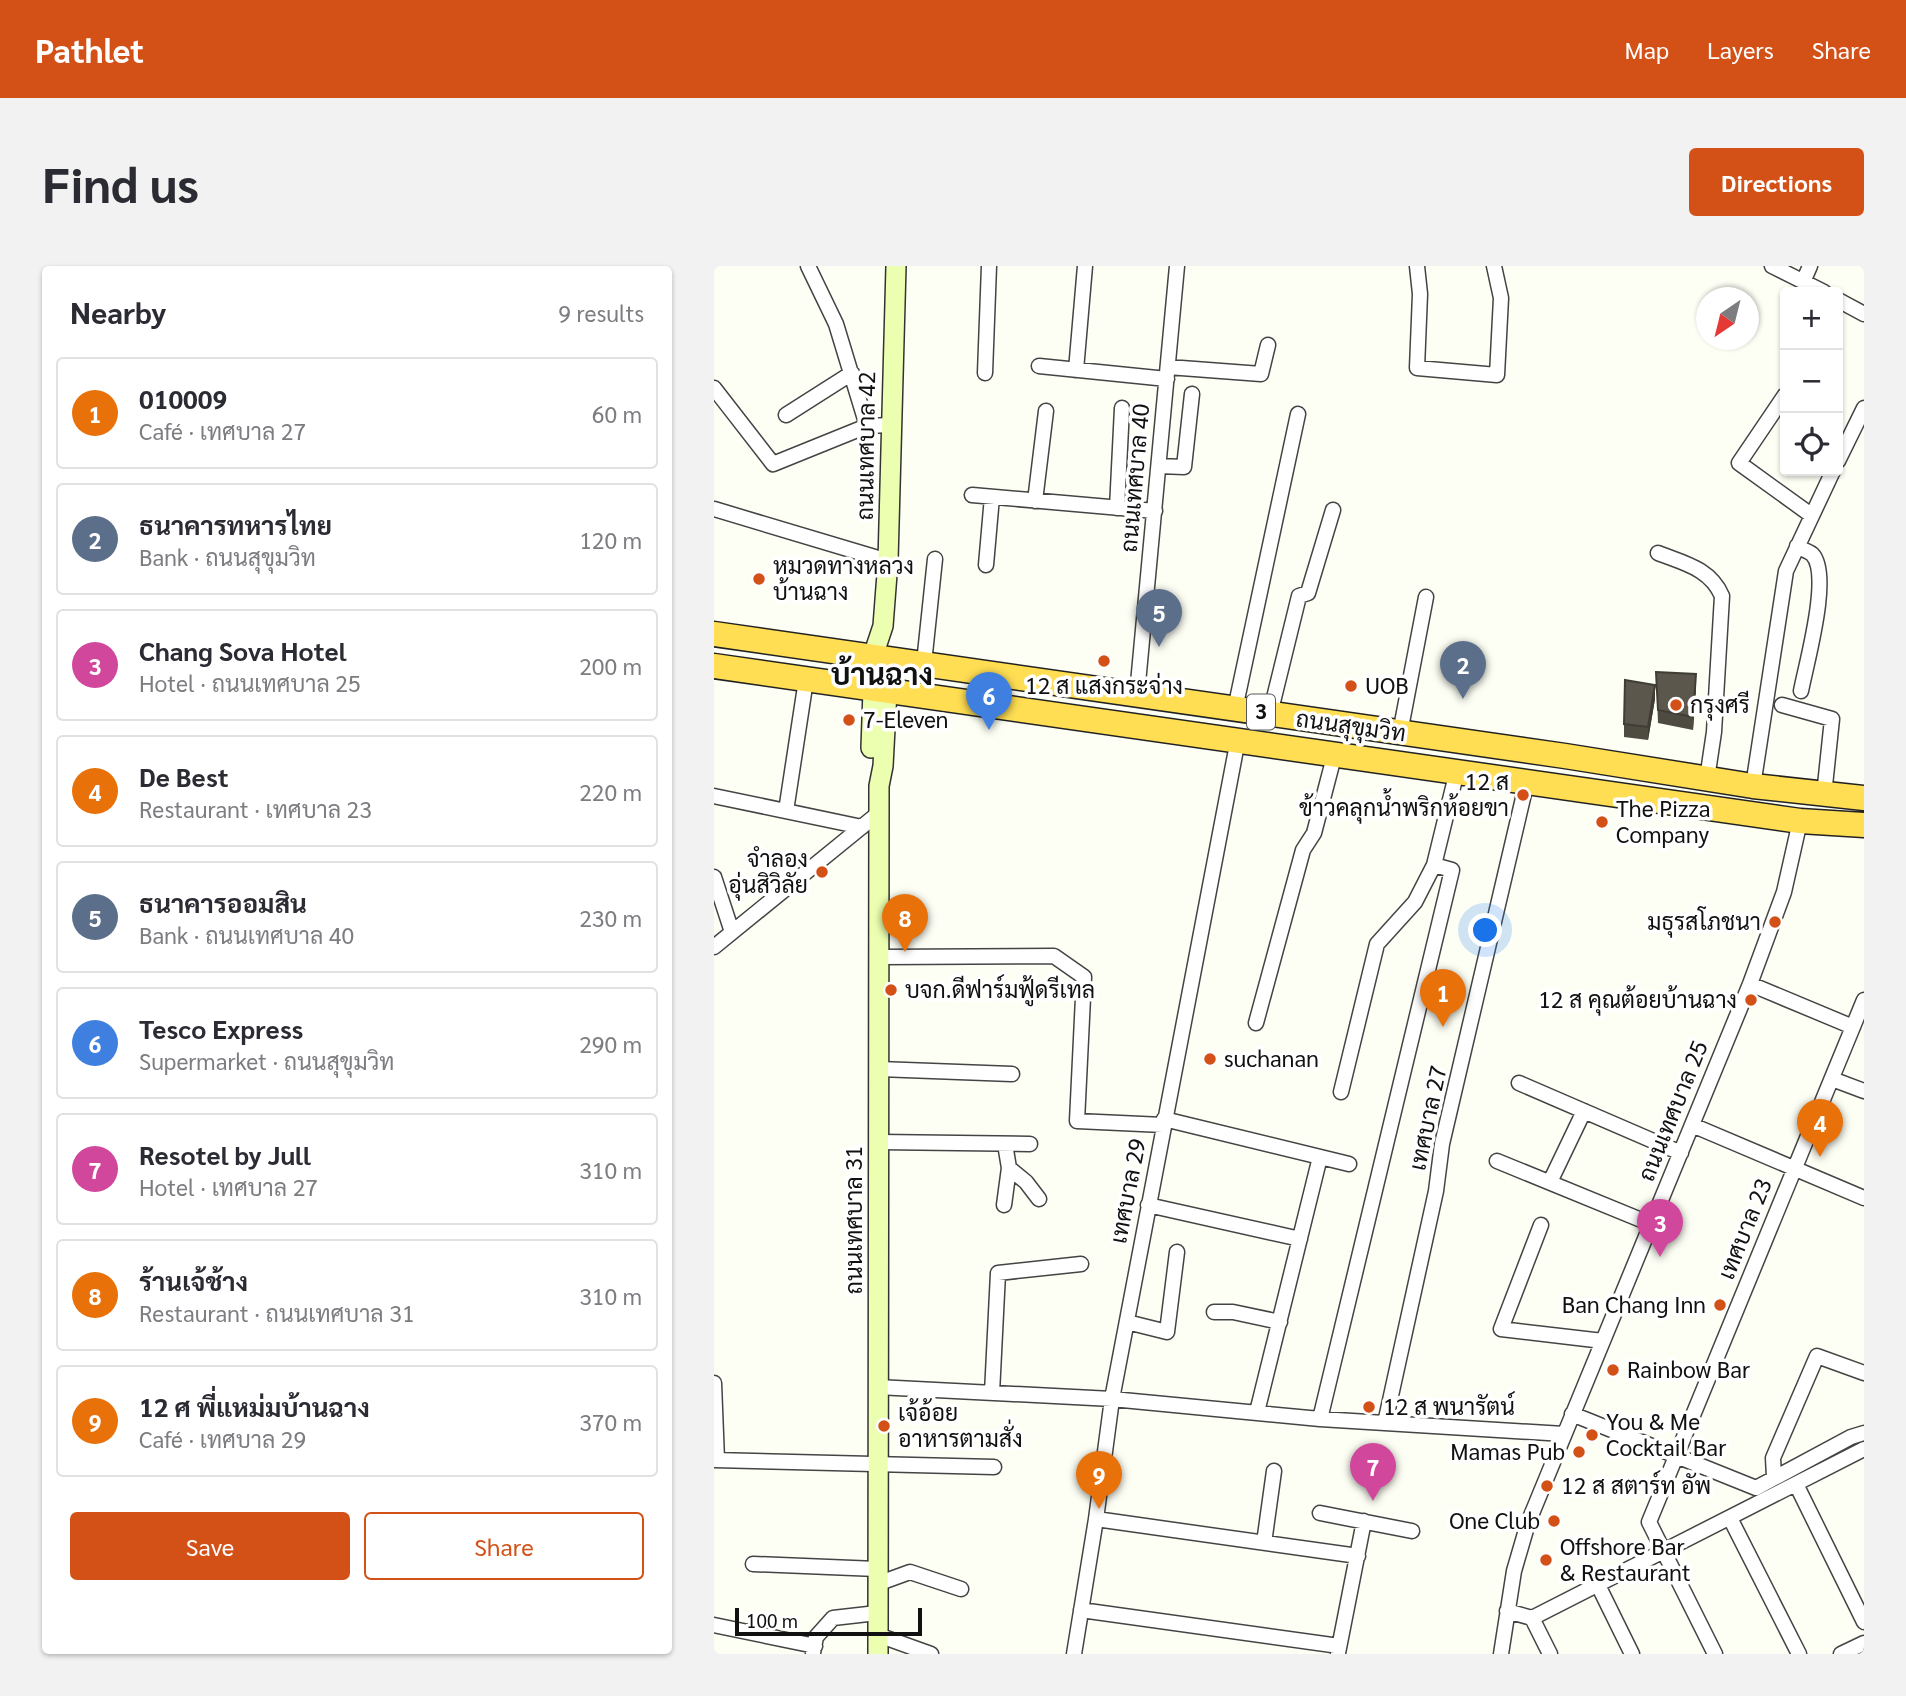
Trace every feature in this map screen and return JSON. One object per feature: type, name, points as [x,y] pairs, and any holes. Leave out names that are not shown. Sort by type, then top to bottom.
[{"type":"highway","name":"ถนนสุขุมวิท","points":[[714,634],[1753,786],[1864,798]]},
{"type":"highway","points":[[880,690],[881,657]]},
{"type":"highway","name":"ถนนสุขุมวิท","points":[[714,666],[1800,821],[1864,825]]},
{"type":"highway","points":[[1800,821],[1815,794]]},
{"type":"main road","name":"ถนนเทศบาล 42","points":[[881,657],[888,561],[896,266]]},
{"type":"main road","name":"ถนนเทศบาล 31","points":[[878,1645],[880,812],[879,786],[870,764],[880,690]]},
{"type":"street","points":[[808,266],[836,324],[867,426]]},
{"type":"street","points":[[985,373],[989,266]]},
{"type":"street","points":[[1076,370],[1085,266]]},
{"type":"street","name":"ถนนเทศบาล 40","points":[[1137,694],[1177,266]]},
{"type":"street","points":[[1417,266],[1420,306],[1416,368],[1497,375],[1502,298],[1494,266]]},
{"type":"street","points":[[1772,266],[1814,287]]},
{"type":"street","points":[[1803,282],[1810,266]]},
{"type":"street","points":[[1843,303],[1864,314]]},
{"type":"street","points":[[1038,366],[1076,370],[1261,374],[1268,345]]},
{"type":"street","points":[[786,415],[852,373]]},
{"type":"street","points":[[714,388],[773,464],[867,426],[891,425]]},
{"type":"street","points":[[1159,466],[1184,467],[1192,394]]},
{"type":"street","points":[[1780,403],[1740,463],[1811,515]]},
{"type":"street","points":[[1117,508],[1122,408]]},
{"type":"street","points":[[1843,451],[1864,408]]},
{"type":"street","points":[[1035,501],[1046,411]]},
{"type":"street","points":[[1235,709],[1298,414]]},
{"type":"street","points":[[1753,786],[1786,570],[1830,476]]},
{"type":"street","points":[[972,495],[1154,511]]},
{"type":"street","points":[[986,565],[992,497]]},
{"type":"street","points":[[714,509],[888,561]]},
{"type":"street","points":[[1270,714],[1299,596],[1308,593],[1333,510]]},
{"type":"street","points":[[1797,546],[1812,555],[1820,571],[1819,592],[1801,691]]},
{"type":"street","points":[[1657,553],[1703,571],[1716,583],[1722,596],[1714,732],[1707,779]]},
{"type":"street","points":[[924,663],[935,559]]},
{"type":"street","points":[[1400,733],[1426,597]]},
{"type":"street","points":[[786,811],[806,680]]},
{"type":"street","points":[[1782,705],[1832,719],[1815,794]]},
{"type":"street","name":"เทศบาล 29","points":[[1074,1654],[1097,1519],[1112,1399],[1238,739]]},
{"type":"street","points":[[1256,1023],[1304,850],[1314,833],[1335,753]]},
{"type":"street","points":[[1341,1092],[1377,944],[1415,902],[1434,865],[1457,771]]},
{"type":"street","name":"เทศบาล 27","points":[[1385,1423],[1436,1191],[1442,1144],[1527,781]]},
{"type":"street","points":[[714,796],[862,827]]},
{"type":"street","points":[[714,947],[880,812]]},
{"type":"street","name":"ถนนเทศบาล 25","points":[[1501,1654],[1514,1571],[1528,1523],[1750,984],[1784,892],[1800,821]]},
{"type":"street","points":[[1320,1419],[1452,870],[1434,865]]},
{"type":"street","points":[[714,877],[732,932]]},
{"type":"street","points":[[880,957],[1054,956],[1084,977],[1077,1121],[1164,1122],[1349,1164]]},
{"type":"street","points":[[1750,984],[1853,1027]]},
{"type":"street","name":"เทศบาล 23","points":[[1715,1654],[1649,1521],[1864,1000]]},
{"type":"street","points":[[879,1069],[1012,1073]]},
{"type":"street","points":[[1832,1079],[1864,1091]]},
{"type":"street","points":[[1519,1083],[1681,1153]]},
{"type":"street","points":[[1550,1182],[1584,1111]]},
{"type":"street","points":[[1692,1125],[1864,1198]]},
{"type":"street","points":[[879,1142],[1030,1144]]},
{"type":"street","points":[[1004,1144],[1009,1168],[1004,1205]]},
{"type":"street","points":[[1257,1412],[1320,1157]]},
{"type":"street","points":[[1497,1161],[1651,1224]]},
{"type":"street","points":[[1009,1168],[1026,1182],[1039,1199]]},
{"type":"street","points":[[1148,1205],[1300,1239]]},
{"type":"street","points":[[1541,1225],[1501,1329],[1603,1341]]},
{"type":"street","points":[[1127,1322],[1167,1332],[1177,1252]]},
{"type":"street","points":[[992,1393],[998,1273],[1081,1264]]},
{"type":"street","points":[[1214,1312],[1233,1312],[1280,1322]]},
{"type":"street","points":[[1774,1478],[1773,1458],[1817,1356],[1864,1373]]},
{"type":"street","points":[[714,1383],[716,1460],[994,1467]]},
{"type":"street","points":[[877,1387],[1112,1399],[1320,1419],[1564,1434]]},
{"type":"street","points":[[1572,1415],[1756,1488],[1851,1437],[1864,1433]]},
{"type":"street","points":[[1507,1611],[1532,1618],[1864,1450]]},
{"type":"street","points":[[1264,1543],[1274,1471]]},
{"type":"street","points":[[1796,1484],[1864,1622]]},
{"type":"street","points":[[1320,1513],[1412,1531]]},
{"type":"street","points":[[1730,1518],[1799,1654]]},
{"type":"street","points":[[1097,1519],[1358,1556]]},
{"type":"street","points":[[1081,1610],[1339,1650],[1364,1521]]},
{"type":"street","points":[[753,1564],[877,1577],[910,1572],[961,1589]]},
{"type":"street","points":[[1598,1585],[1632,1654]]},
{"type":"street","points":[[714,1625],[814,1650],[816,1637],[832,1618],[877,1613]]},
{"type":"street","points":[[1532,1618],[1550,1654]]},
{"type":"street","points":[[1841,1654],[1864,1643]]},
{"type":"street","points":[[878,1645],[931,1654]]},
{"type":"building","name":"กรุงศรี","points":[[1656,672],[1696,674],[1693,717],[1658,710]]},
{"type":"building","points":[[1625,680],[1655,685],[1648,727],[1624,724]]},
{"type":"place","name":"หมวดทางหลวง บ้านฉาง","points":[[759,579]]},
{"type":"place","name":"ธนาคารออมสิน","points":[[1159,647]]},
{"type":"place","name":"12 ส แสงกระจ่าง","points":[[1104,661]]},
{"type":"place","name":"UOB","points":[[1351,686]]},
{"type":"place","name":"ธนาคารทหารไทย","points":[[1463,699]]},
{"type":"place","name":"กรุงศรี","points":[[1676,705]]},
{"type":"place","name":"7-Eleven","points":[[849,720]]},
{"type":"place","name":"Tesco Express","points":[[989,730]]},
{"type":"place","name":"12 ส ข้าวคลุกน้ำพริกห้อยขา","points":[[1523,795]]},
{"type":"place","name":"The Pizza Company","points":[[1602,822]]},
{"type":"place","name":"จำลอง อุ่นสิวิลัย","points":[[822,872]]},
{"type":"place","name":"มธุรสโภชนา","points":[[1775,922]]},
{"type":"place","name":"ร้านเจ้ช้าง","points":[[905,952]]},
{"type":"place","name":"บจก.ดีฟาร์มฟู้ดรีเทล","points":[[891,990]]},
{"type":"place","name":"12 ส คุณต้อยบ้านฉาง","points":[[1751,1000]]},
{"type":"place","name":"010009","points":[[1443,1027]]},
{"type":"place","name":"suchanan","points":[[1210,1059]]},
{"type":"place","name":"De Best","points":[[1820,1157]]},
{"type":"place","name":"Chang Sova Hotel","points":[[1660,1257]]},
{"type":"place","name":"Ban Chang Inn","points":[[1720,1305]]},
{"type":"place","name":"Rainbow Bar","points":[[1613,1370]]},
{"type":"place","name":"12 ส พนารัตน์","points":[[1369,1407]]},
{"type":"place","name":"เจ้อ้อย อาหารตามสั่ง","points":[[884,1426]]},
{"type":"place","name":"You & Me Cocktail Bar","points":[[1592,1435]]},
{"type":"place","name":"Mamas Pub","points":[[1579,1452]]},
{"type":"place","name":"12 ส สตาร์ท อัพ","points":[[1547,1486]]},
{"type":"place","name":"Resotel by Jull","points":[[1373,1501]]},
{"type":"place","name":"12 ศ พี่แหม่มบ้านฉาง","points":[[1099,1509]]},
{"type":"place","name":"One Club","points":[[1554,1521]]},
{"type":"place","name":"Offshore Bar & Restaurant","points":[[1546,1560]]},
{"type":"district","name":"บ้านฉาง","points":[[882,675]]}]
